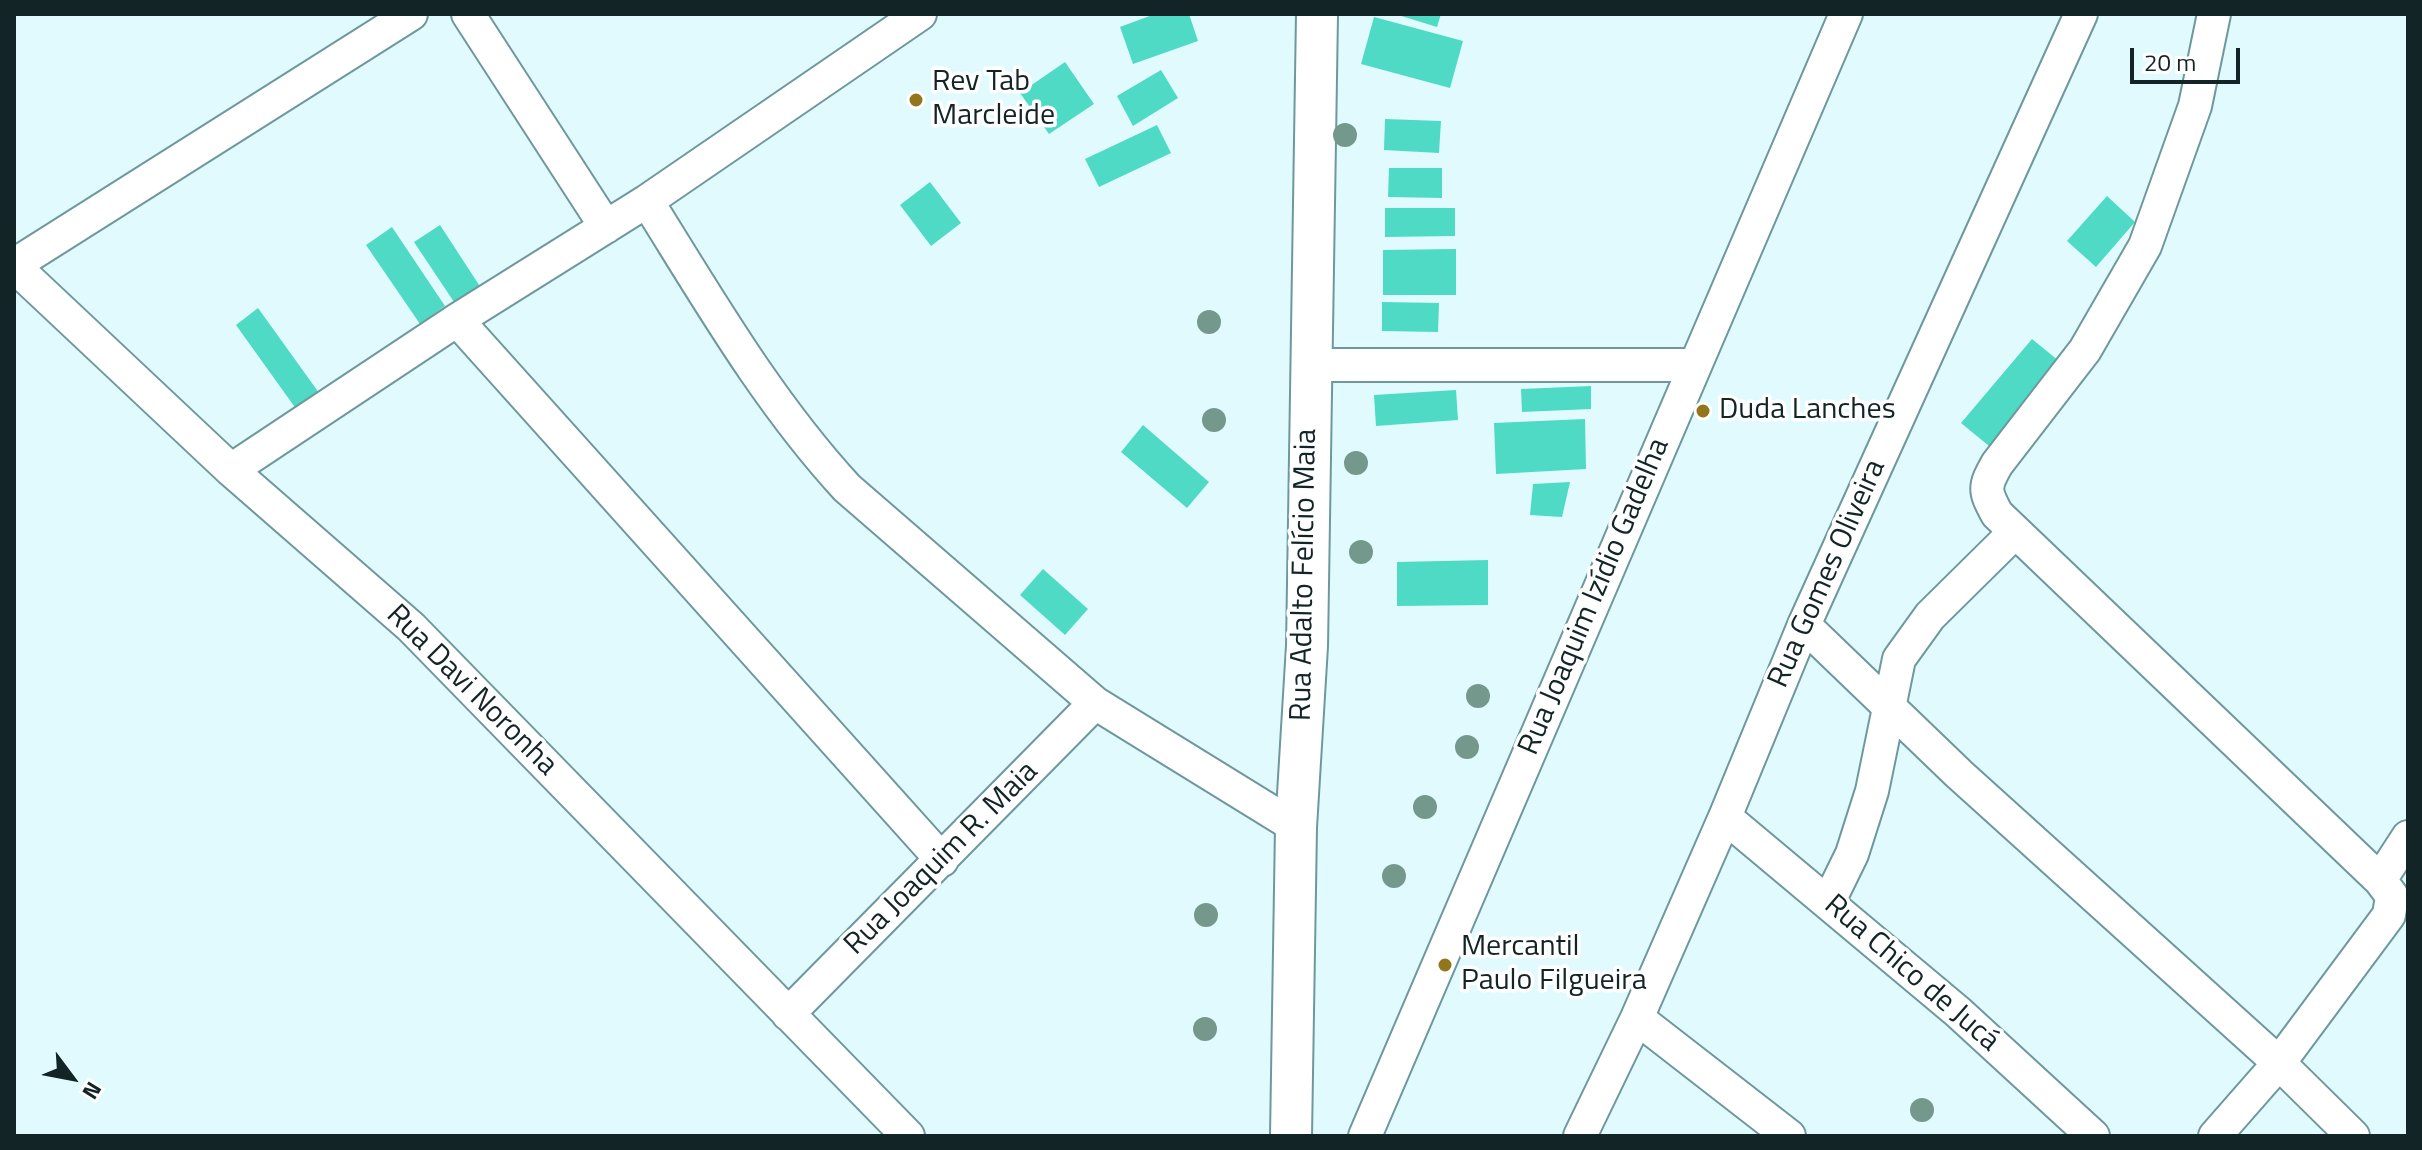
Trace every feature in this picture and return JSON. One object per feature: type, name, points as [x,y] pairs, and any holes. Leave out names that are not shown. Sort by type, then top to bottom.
[{"type":"street","points":[[14,266],[411,14]]},
{"type":"street","points":[[468,14],[606,227]]},
{"type":"street","points":[[231,470],[457,320],[647,201],[920,14]]},
{"type":"street","name":"Rua Adalto Felício Maia","points":[[1291,1136],[1296,827],[1307,646],[1317,14]]},
{"type":"street","name":"Rua Joaquim Izídio Gadelha","points":[[1365,1136],[1846,14]]},
{"type":"street","name":"Rua Gomes Oliveira","points":[[1580,1136],[1637,1018],[1804,625],[2081,14]]},
{"type":"street","points":[[2214,14],[2195,106],[2145,246],[2085,350],[1997,464],[1987,482],[1988,498],[1997,514],[2380,880],[2392,896],[2389,915],[2279,1063],[2215,1136]]},
{"type":"street","points":[[647,201],[757,376],[810,447],[847,488],[1095,703],[1296,827]]},
{"type":"street","name":"Rua Davi Noronha","points":[[14,266],[231,470],[411,627],[908,1136]]},
{"type":"street","points":[[457,320],[942,860]]},
{"type":"street","points":[[1310,365],[1695,365]]},
{"type":"street","points":[[1828,903],[1852,854],[1872,791],[1899,659],[1930,616],[2015,532]]},
{"type":"street","points":[[1804,625],[1959,774],[2279,1063],[2353,1136]]},
{"type":"street","name":"Rua Joaquim R. Maia","points":[[788,1014],[1095,703]]},
{"type":"street","name":"Rua Chico de Jucá","points":[[1725,817],[1958,1012],[2093,1136]]},
{"type":"street","points":[[2380,880],[2408,837]]},
{"type":"street","points":[[1637,1018],[1789,1136]]},
{"type":"building","points":[[1155,14],[1189,14],[1198,41],[1133,64],[1120,27]]},
{"type":"building","points":[[1395,14],[1441,14],[1437,27]]},
{"type":"building","points":[[1374,17],[1463,41],[1450,88],[1361,64]]},
{"type":"building","points":[[1065,62],[1094,104],[1049,134],[1020,93]]},
{"type":"building","points":[[1161,70],[1178,98],[1133,126],[1117,96]]},
{"type":"building","points":[[1385,119],[1441,121],[1439,153],[1384,150]]},
{"type":"building","points":[[1157,125],[1171,153],[1099,187],[1085,159]]},
{"type":"building","points":[[1389,168],[1442,168],[1442,198],[1388,197]]},
{"type":"building","points":[[930,182],[961,223],[931,246],[900,205]]},
{"type":"building","points":[[2107,196],[2135,222],[2096,267],[2067,241]]},
{"type":"building","points":[[1385,208],[1455,208],[1455,236],[1385,237]]},
{"type":"building","points":[[440,225],[483,291],[458,308],[414,242]]},
{"type":"building","points":[[392,227],[445,306],[420,324],[366,245]]},
{"type":"building","points":[[1456,249],[1456,295],[1383,295],[1383,250]]},
{"type":"building","points":[[1382,302],[1439,303],[1438,332],[1382,331]]},
{"type":"building","points":[[258,308],[322,397],[299,413],[236,325]]},
{"type":"building","points":[[2032,339],[2059,361],[1989,446],[1961,423]]},
{"type":"building","points":[[1591,386],[1591,409],[1522,412],[1521,389]]},
{"type":"building","points":[[1456,390],[1458,420],[1376,426],[1374,395]]},
{"type":"building","points":[[1585,419],[1586,469],[1496,474],[1494,423]]},
{"type":"building","points":[[1143,425],[1209,482],[1187,508],[1121,452]]},
{"type":"building","points":[[1570,482],[1562,517],[1530,515],[1533,484]]},
{"type":"building","points":[[1488,560],[1488,605],[1397,606],[1397,562]]},
{"type":"building","points":[[1043,569],[1088,609],[1065,635],[1020,595]]},
{"type":"place","name":"Rev Tab Marcleide","points":[[916,100]]},
{"type":"place","name":"Duda Lanches","points":[[1703,411]]},
{"type":"place","name":"Mercantil Paulo Filgueira","points":[[1445,965]]}]
